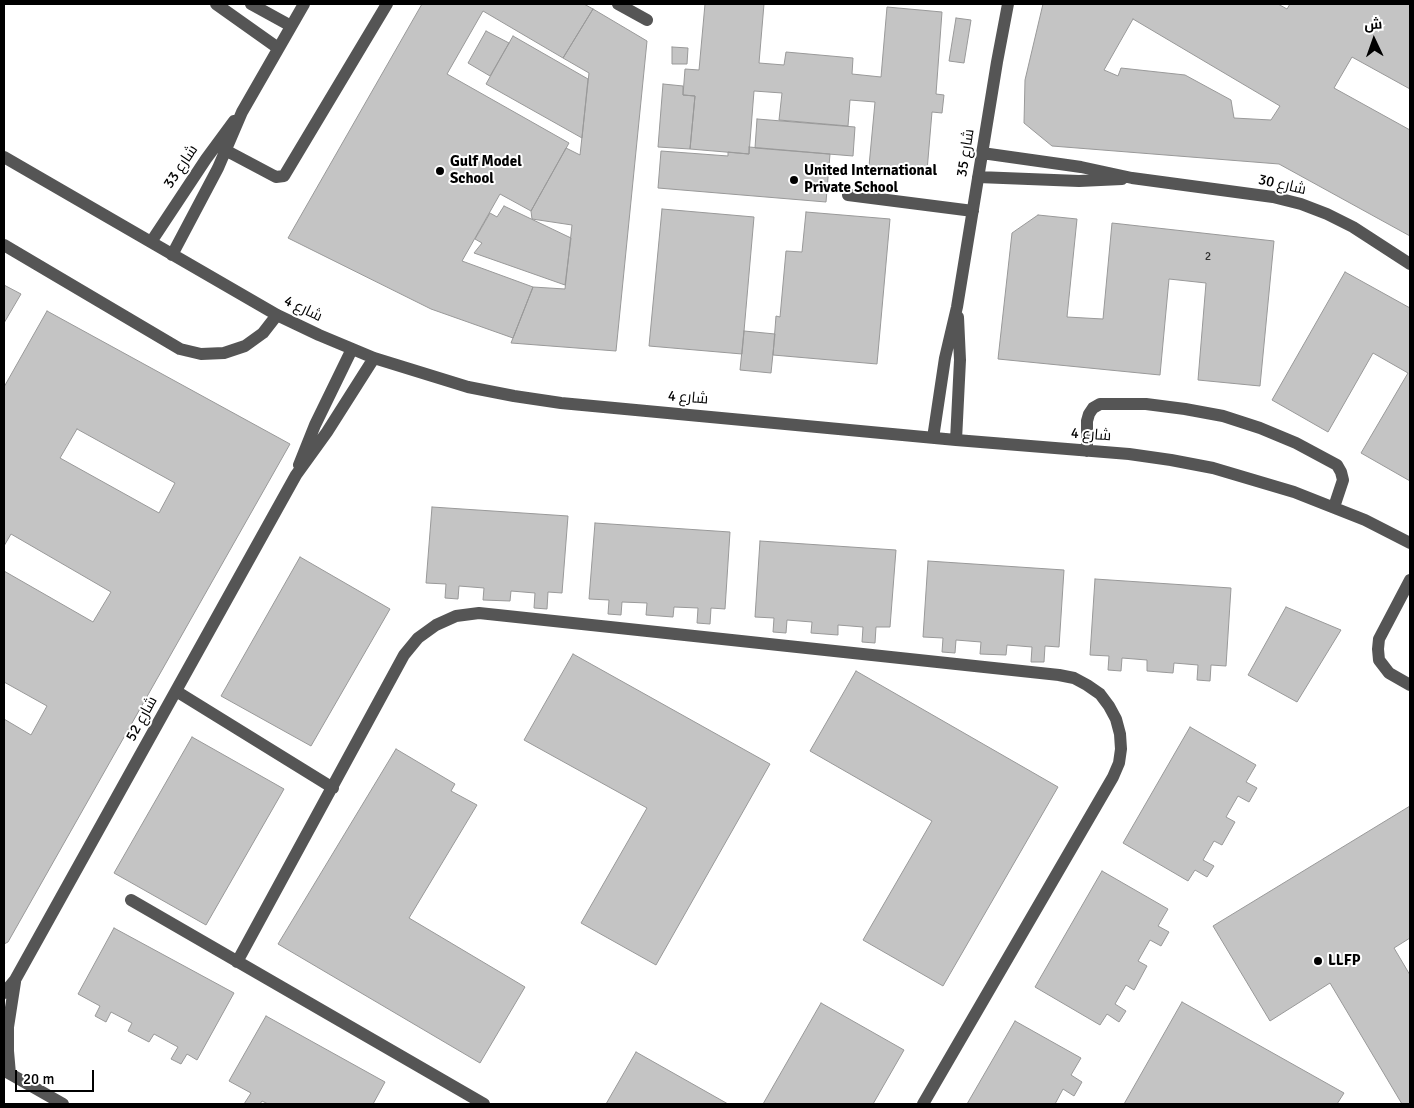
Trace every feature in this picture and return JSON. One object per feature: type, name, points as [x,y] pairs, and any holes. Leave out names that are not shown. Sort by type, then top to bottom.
[{"type":"street","points":[[216,4],[278,48]]},
{"type":"street","points":[[251,4],[291,26]]},
{"type":"street","name":"شارع 33","points":[[172,254],[226,150],[242,112],[304,4]]},
{"type":"street","points":[[226,150],[276,177],[284,176],[387,4]]},
{"type":"street","points":[[618,4],[647,20]]},
{"type":"street","name":"شارع 35","points":[[934,438],[946,358],[957,307],[1008,4]]},
{"type":"street","name":"شارع 33","points":[[151,242],[211,150],[242,112]]},
{"type":"street","name":"شارع 30","points":[[982,153],[1081,166],[1132,178],[1273,197],[1300,204],[1327,214],[1353,227],[1410,264]]},
{"type":"street","name":"شارع 4","points":[[4,157],[277,315],[374,358],[468,387],[571,404],[1129,454],[1212,468],[1294,492],[1365,520],[1410,543]]},
{"type":"street","name":"شارع 30","points":[[978,177],[1079,181],[1132,178]]},
{"type":"street","points":[[848,195],[973,211]]},
{"type":"street","points":[[4,245],[180,349],[201,354],[224,353],[245,346],[263,333],[277,315]]},
{"type":"street","name":"شارع 35","points":[[956,440],[960,360],[957,307]]},
{"type":"street","name":"شارع 52","points":[[296,475],[315,425],[352,349]]},
{"type":"street","name":"شارع 52","points":[[4,993],[15,980],[296,475],[327,432],[374,358]]},
{"type":"street","points":[[1086,451],[1089,414],[1093,408],[1100,404],[1146,404],[1184,408],[1223,416],[1260,428],[1296,443],[1337,465],[1343,480],[1334,507]]},
{"type":"street","points":[[1410,580],[1379,639],[1378,649],[1379,660],[1389,673],[1410,685]]},
{"type":"street","points":[[238,962],[404,655],[418,638],[436,625],[456,616],[478,614],[1074,678],[1100,694],[1116,719],[1120,734],[1121,749],[1119,763],[1113,777],[923,1104]]},
{"type":"street","points":[[176,691],[332,788]]},
{"type":"street","points":[[131,900],[484,1104]]},
{"type":"street","name":"شارع 52","points":[[7,1072],[10,1003],[15,980]]},
{"type":"street","points":[[7,1072],[63,1104]]},
{"type":"building","name":"Gulf Model School","points":[[422,4],[584,4],[593,9],[563,58],[483,11],[447,74],[569,143],[531,211],[500,194],[462,261],[533,287],[513,338],[431,309],[288,238]]},
{"type":"building","points":[[705,4],[764,4],[759,63],[784,65],[786,52],[853,58],[852,74],[881,77],[887,7],[942,12],[936,94],[944,95],[942,113],[932,112],[927,171],[869,166],[875,102],[850,100],[848,126],[779,120],[782,93],[754,91],[749,154],[690,149],[695,96],[683,95],[685,69],[699,70]]},
{"type":"building","points":[[1043,4],[1278,4],[1287,9],[1290,4],[1410,4],[1410,89],[1352,57],[1334,88],[1410,130],[1410,236],[1279,164],[1052,146],[1024,123],[1025,80]],"holes":[[[1133,19],[1280,106],[1271,120],[1234,118],[1231,100],[1185,75],[1121,68],[1118,76],[1104,70]]]},
{"type":"building","points":[[593,9],[647,41],[616,351],[511,343],[533,287],[565,289],[572,225],[532,219],[531,211],[566,148],[580,155],[589,73],[563,58]]},
{"type":"building","points":[[956,18],[971,20],[964,63],[949,61]]},
{"type":"building","points":[[486,31],[509,43],[490,76],[468,63]]},
{"type":"building","points":[[513,36],[588,79],[582,138],[486,84]]},
{"type":"building","points":[[672,47],[688,48],[687,64],[672,64]]},
{"type":"building","points":[[663,84],[683,86],[683,95],[695,96],[690,149],[658,147]]},
{"type":"building","points":[[757,119],[855,127],[853,156],[755,148]]},
{"type":"building","points":[[749,147],[830,154],[826,202],[658,188],[661,151],[728,156],[728,152],[749,154]]},
{"type":"building","points":[[504,206],[571,238],[565,285],[474,253],[482,243],[475,239],[490,213],[497,217]]},
{"type":"building","points":[[662,209],[754,217],[742,354],[649,346]]},
{"type":"building","points":[[806,212],[890,219],[877,364],[773,355],[776,316],[780,317],[786,251],[802,252]]},
{"type":"building","points":[[1038,215],[1077,219],[1067,317],[1103,319],[1112,223],[1274,241],[1260,386],[1198,380],[1206,283],[1169,279],[1160,375],[998,359],[1012,233]]},
{"type":"building","points":[[1345,272],[1410,308],[1410,481],[1361,453],[1408,373],[1373,353],[1328,432],[1272,400]]},
{"type":"building","points":[[4,285],[21,294],[4,323]]},
{"type":"building","points":[[47,311],[290,444],[8,942],[4,944],[4,719],[31,735],[47,706],[4,682],[4,571],[93,622],[111,592],[11,534],[4,546],[4,387]],"holes":[[[77,429],[175,483],[159,513],[60,458]]]},
{"type":"building","points":[[744,331],[775,334],[771,373],[740,370]]},
{"type":"building","points":[[432,507],[568,516],[562,593],[548,592],[547,609],[534,608],[535,593],[511,591],[510,601],[483,600],[484,588],[459,586],[458,599],[445,598],[446,584],[426,583]]},
{"type":"building","points":[[595,523],[730,532],[725,609],[711,608],[710,624],[697,623],[698,608],[674,607],[673,617],[646,615],[647,603],[622,602],[621,615],[608,614],[609,600],[589,599]]},
{"type":"building","points":[[760,541],[896,550],[890,627],[876,627],[875,643],[862,642],[863,627],[838,625],[838,635],[811,633],[812,622],[787,620],[786,633],[773,632],[774,618],[755,617]]},
{"type":"building","points":[[300,557],[390,609],[311,746],[221,696]]},
{"type":"building","points":[[928,561],[1064,570],[1059,647],[1045,646],[1044,662],[1031,662],[1032,647],[1007,645],[1006,655],[980,654],[981,642],[956,640],[955,653],[942,652],[943,638],[923,637]]},
{"type":"building","points":[[1095,579],[1231,588],[1226,666],[1211,665],[1210,681],[1197,680],[1198,665],[1174,663],[1173,673],[1147,671],[1147,660],[1122,658],[1121,671],[1108,670],[1109,656],[1090,655]]},
{"type":"building","points":[[1286,607],[1341,630],[1297,702],[1248,675]]},
{"type":"building","points":[[573,654],[770,764],[656,965],[581,923],[647,808],[524,740]]},
{"type":"building","points":[[856,671],[1058,787],[943,986],[863,940],[932,821],[810,751]]},
{"type":"building","points":[[1190,727],[1256,765],[1246,782],[1257,788],[1249,802],[1238,796],[1226,817],[1235,822],[1222,845],[1214,841],[1203,860],[1214,866],[1207,877],[1195,870],[1188,881],[1123,843]]},
{"type":"building","points":[[192,737],[284,789],[206,925],[114,873]]},
{"type":"building","points":[[396,749],[455,784],[451,791],[477,805],[409,918],[525,987],[480,1063],[278,944]]},
{"type":"building","name":"LLFP","points":[[1410,806],[1410,938],[1394,948],[1410,975],[1410,1104],[1402,1104],[1330,983],[1270,1021],[1213,926]]},
{"type":"building","points":[[1102,871],[1168,909],[1158,926],[1169,932],[1161,946],[1150,940],[1138,961],[1147,966],[1134,990],[1126,985],[1115,1004],[1126,1011],[1119,1022],[1107,1014],[1100,1025],[1035,987]]},
{"type":"building","points":[[114,928],[234,993],[197,1060],[187,1054],[181,1064],[171,1059],[178,1047],[154,1034],[149,1042],[128,1031],[132,1023],[111,1012],[106,1022],[95,1016],[100,1006],[78,994]]},
{"type":"building","points":[[1182,1002],[1344,1093],[1337,1104],[1124,1104]]},
{"type":"building","points":[[821,1003],[904,1050],[873,1104],[763,1104]]},
{"type":"building","points":[[266,1016],[385,1082],[373,1104],[268,1104],[262,1101],[260,1104],[244,1104],[251,1093],[229,1081]]},
{"type":"building","points":[[1015,1021],[1081,1058],[1071,1075],[1082,1082],[1074,1096],[1063,1089],[1055,1104],[967,1104]]},
{"type":"building","points":[[636,1052],[728,1104],[606,1104]]},
{"type":"place","name":"Gulf Model School","points":[[440,171]]},
{"type":"place","name":"United International Private School","points":[[794,180]]},
{"type":"place","name":"LLFP","points":[[1318,961]]}]
